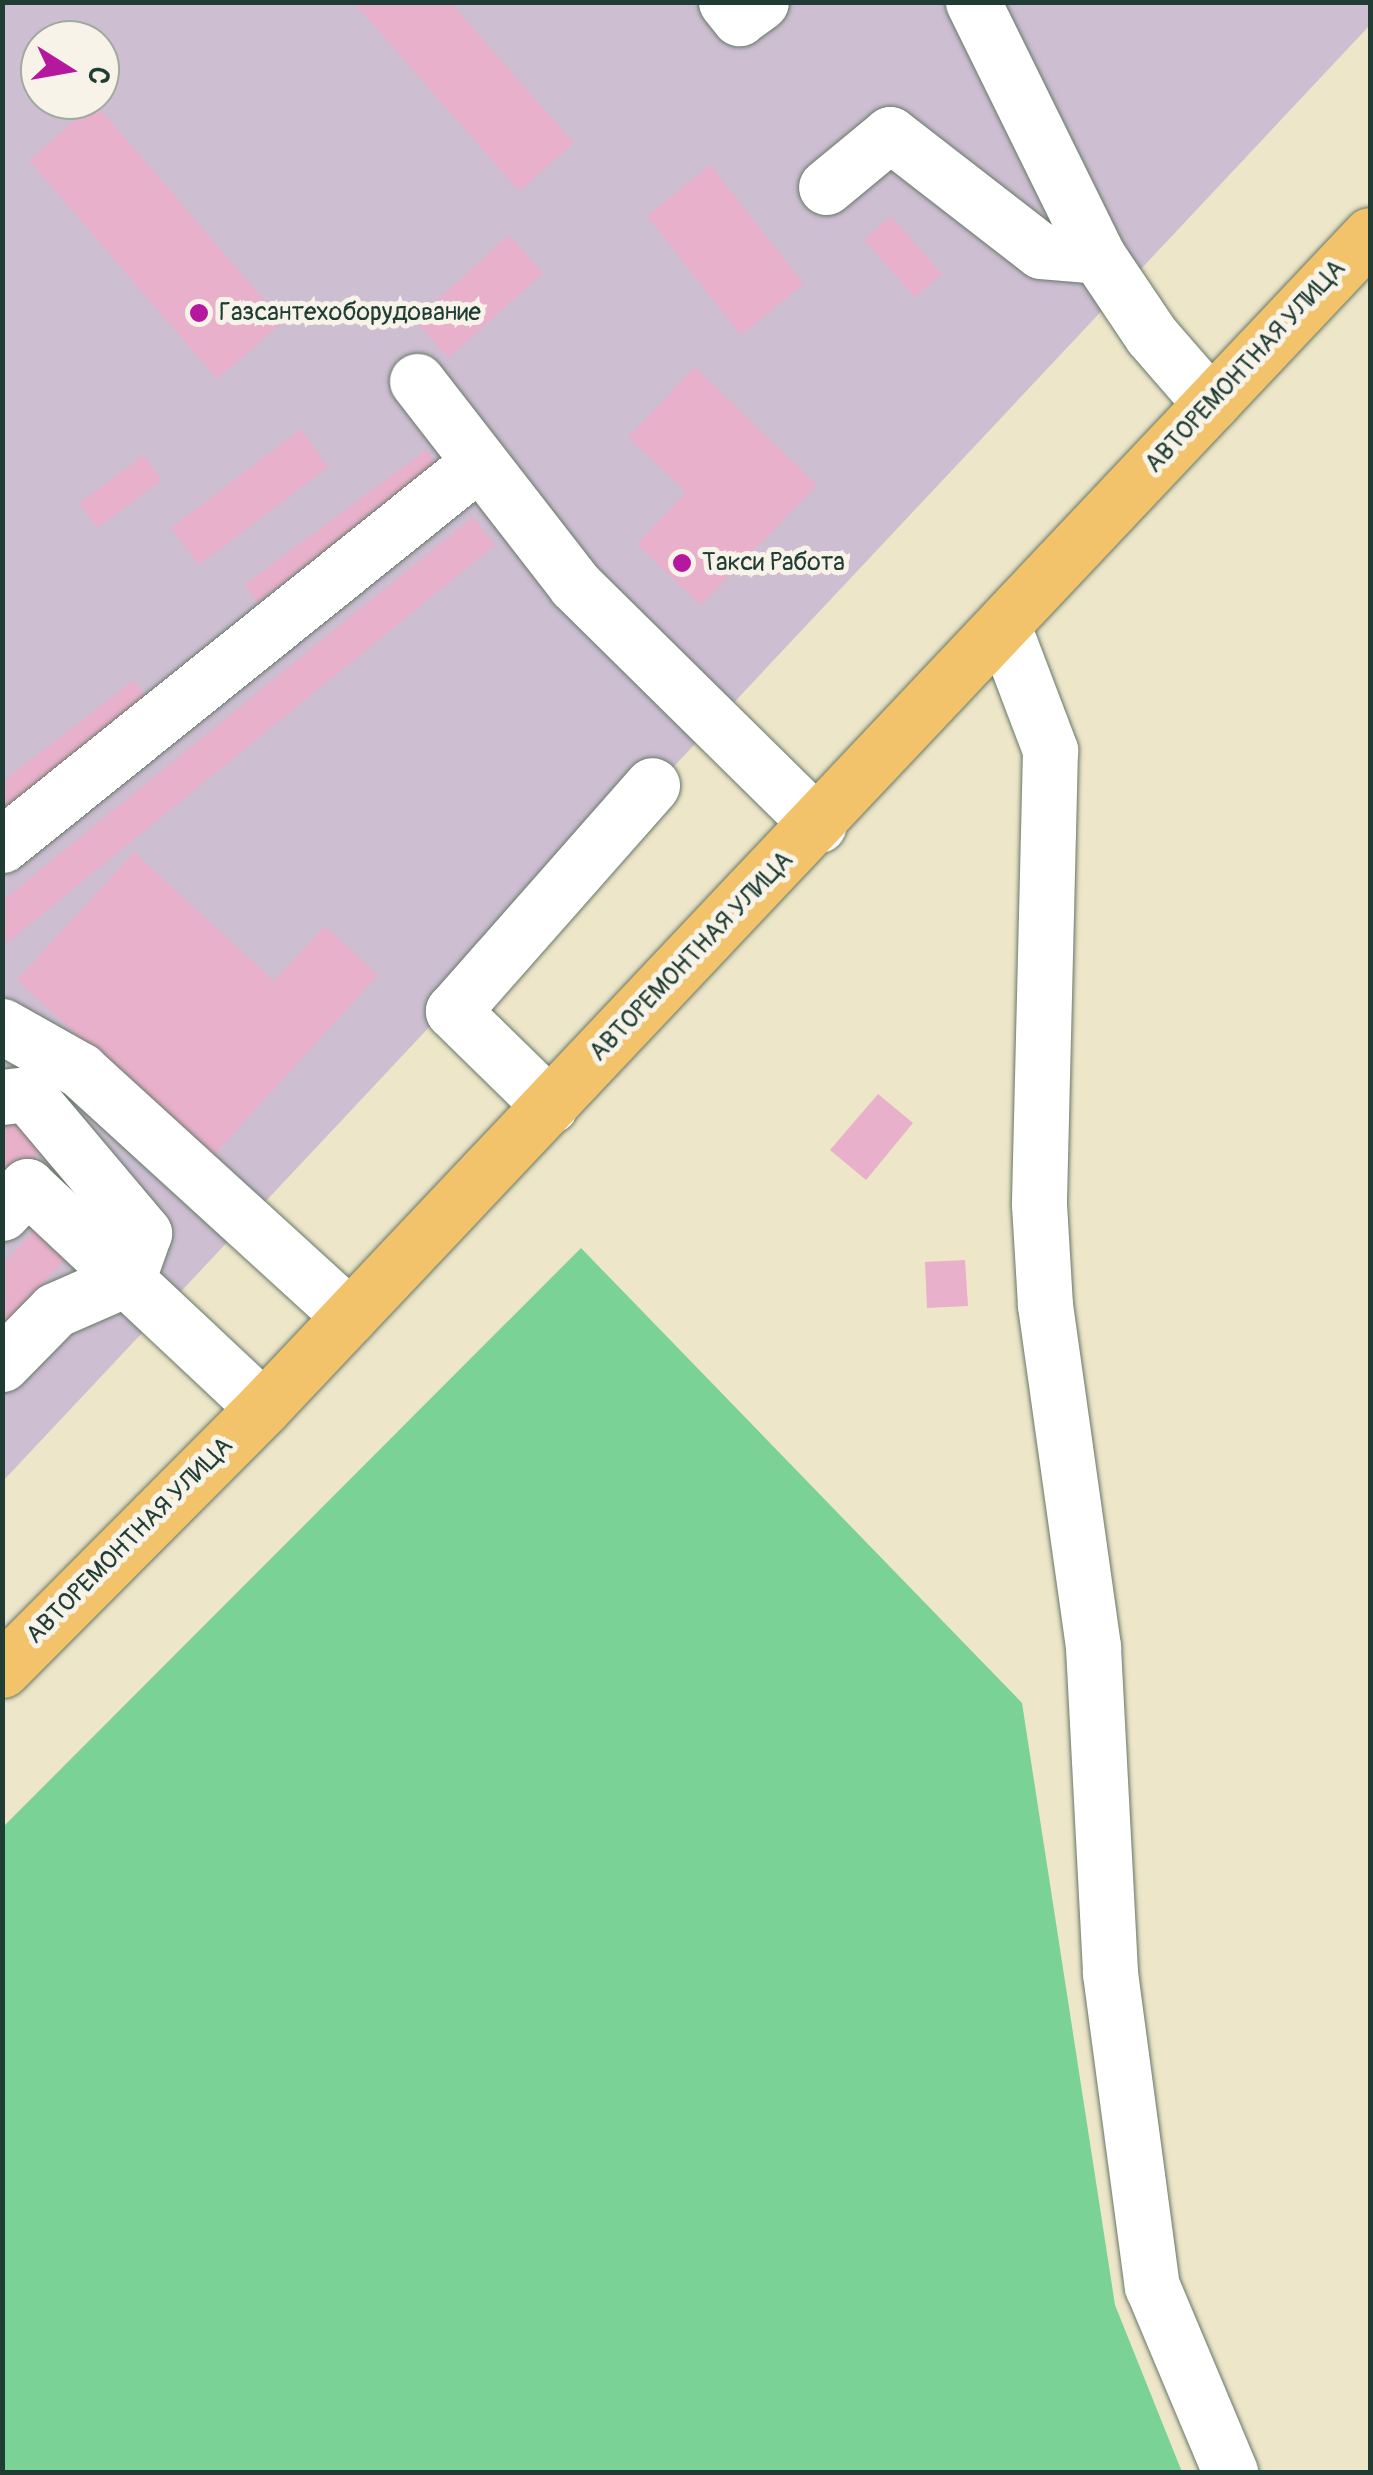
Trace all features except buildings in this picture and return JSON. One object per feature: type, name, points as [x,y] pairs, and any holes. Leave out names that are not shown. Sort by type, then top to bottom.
[{"type":"main road","name":"АВТОРЕМОНТНАЯ УЛИЦА","points":[[2,1670],[263,1408],[818,825],[1370,235]]},
{"type":"lane","points":[[726,2],[739,18],[761,2]]},
{"type":"lane","points":[[973,2],[1098,256],[1151,335],[1211,404]]},
{"type":"lane","points":[[826,188],[890,134],[1041,250],[1098,256]]},
{"type":"lane","points":[[417,380],[575,586],[818,825]]},
{"type":"lane","points":[[2,845],[480,462]]},
{"type":"lane","points":[[1003,626],[1050,750],[1039,1204],[1046,1306],[1092,1647],[1110,1973],[1152,2286],[1230,2472]]},
{"type":"lane","points":[[550,1106],[452,1011],[652,785]]},
{"type":"lane","points":[[2,1026],[80,1070],[350,1316]]},
{"type":"lane","points":[[2,1097],[27,1094],[144,1233],[128,1278],[55,1310],[2,1364]]},
{"type":"lane","points":[[2,1213],[27,1186],[263,1408]]},
{"type":"shaded area","points":[[3,3],[1370,3],[1370,25],[3,1481]]},
{"type":"green space","points":[[581,1248],[1022,1703],[1115,2305],[1182,2472],[3,2472],[3,1827]]},
{"type":"place","name":"Газсантехоборудование","points":[[199,313]]},
{"type":"place","name":"Такси Работа","points":[[682,563]]}]
